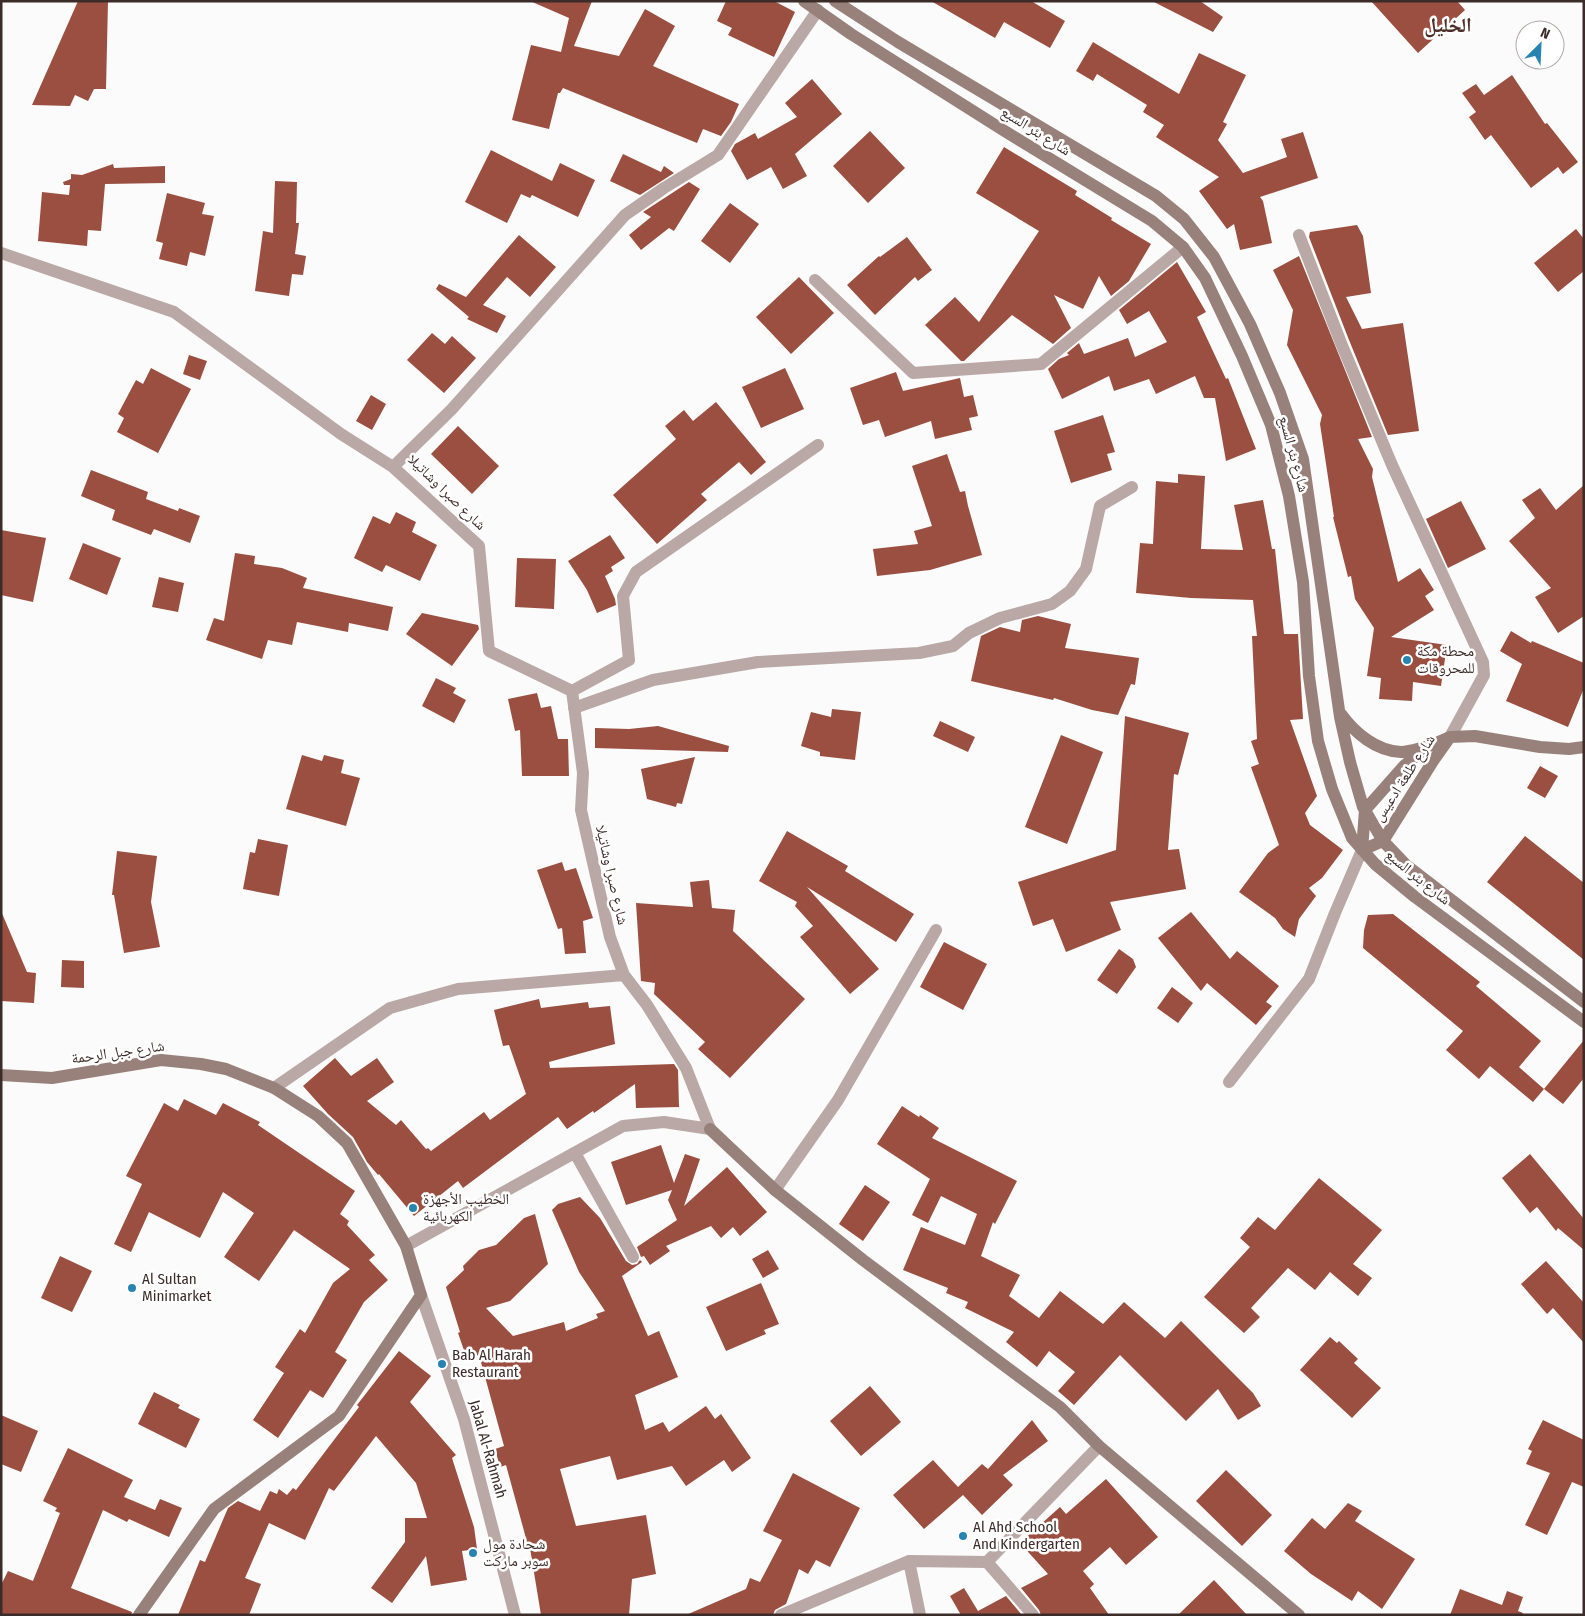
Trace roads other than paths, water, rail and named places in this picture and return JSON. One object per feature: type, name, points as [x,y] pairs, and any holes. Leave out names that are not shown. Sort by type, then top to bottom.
[{"type":"street","name":"شارع بئر السبع","points":[[804,1],[851,34],[1152,221],[1183,247],[1205,278],[1272,425],[1289,496],[1303,582],[1309,676],[1318,741],[1332,789],[1352,838],[1375,864],[1415,897],[1584,1022]]},
{"type":"street","name":"شارع بئر السبع","points":[[835,1],[898,42],[1156,196],[1184,219],[1214,257],[1254,333],[1280,393],[1303,459],[1340,712],[1350,762],[1365,810],[1383,841],[1406,865],[1584,1002]]},
{"type":"street","name":"شارع صبرا وشاتيلا","points":[[710,1129],[686,1068],[647,1005],[624,975],[606,923],[581,810],[583,773],[572,691],[489,651],[479,546],[393,467],[452,409],[625,215],[664,188],[718,155],[818,10]]},
{"type":"street","points":[[1299,235],[1341,343],[1392,465],[1483,662],[1484,675],[1450,737]]},
{"type":"street","points":[[815,280],[913,373],[1042,364],[1183,247]]},
{"type":"street","points":[[1,253],[174,312],[341,434],[393,467]]},
{"type":"street","points":[[572,691],[630,660],[623,596],[636,572],[818,446]]},
{"type":"street","points":[[574,708],[653,680],[758,662],[919,653],[953,646],[969,633],[1000,618],[1052,604],[1070,591],[1086,569],[1100,506],[1132,487]]},
{"type":"street","points":[[1340,712],[1352,729],[1376,745],[1388,750],[1402,752],[1427,747]]},
{"type":"street","name":"شارع طلعة ادعيس","points":[[1450,737],[1383,841],[1362,850],[1365,810],[1404,766],[1427,747],[1450,737],[1476,736],[1540,747],[1569,749],[1584,747]]},
{"type":"street","points":[[1229,1082],[1309,979],[1334,913],[1362,850]]},
{"type":"street","points":[[774,1190],[838,1100],[936,930]]},
{"type":"street","points":[[274,1088],[390,1008],[458,990],[624,975]]},
{"type":"street","name":"شارع جبل الرحمة","points":[[1,1075],[52,1078],[161,1060],[201,1064],[226,1069],[251,1077],[274,1088],[318,1116],[347,1143],[406,1246],[421,1295]]},
{"type":"street","points":[[406,1246],[622,1126],[664,1122],[710,1129],[774,1190],[863,1260],[1060,1406],[1099,1446],[1299,1615]]},
{"type":"street","points":[[575,1152],[633,1257]]},
{"type":"street","points":[[139,1615],[214,1509],[339,1416],[421,1295]]},
{"type":"street","name":"Jabal Al-Rahmah","points":[[421,1295],[464,1419],[515,1615]]},
{"type":"street","points":[[781,1615],[909,1561],[987,1562],[1099,1446]]},
{"type":"street","points":[[909,1561],[920,1615]]},
{"type":"street","points":[[987,1562],[1033,1615]]},
{"type":"place","name":"محطة مكة للمحروقات","points":[[1407,660]]},
{"type":"place","name":"الخطيب الأجهزة الكهربائية","points":[[413,1208]]},
{"type":"place","name":"Al Sultan Minimarket","points":[[132,1288]]},
{"type":"place","name":"Bab Al Harah Restaurant","points":[[442,1364]]},
{"type":"place","name":"Al Ahd School And Kindergarten","points":[[963,1536]]},
{"type":"place","name":"شحادة مول سوبر ماركت","points":[[473,1553]]},
{"type":"district","name":"الخليل","points":[[1448,25]]}]
